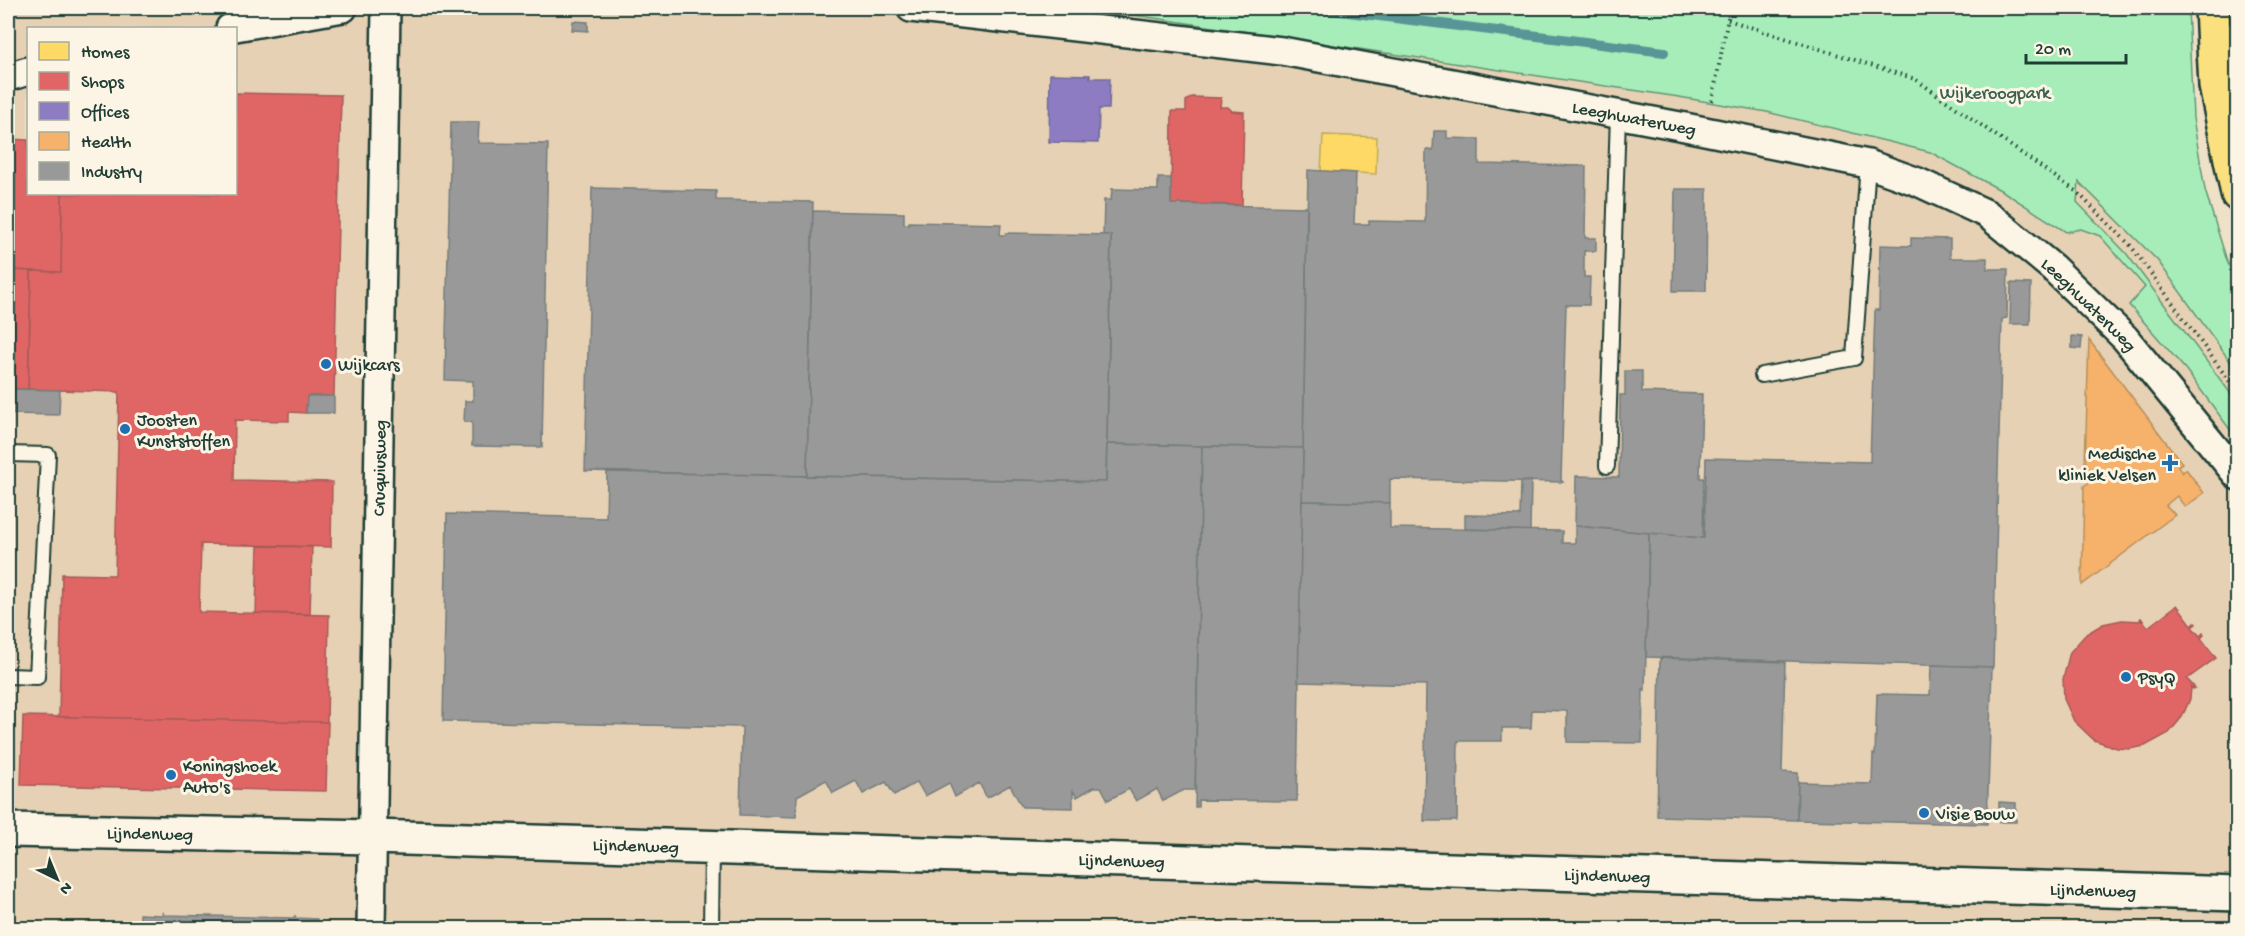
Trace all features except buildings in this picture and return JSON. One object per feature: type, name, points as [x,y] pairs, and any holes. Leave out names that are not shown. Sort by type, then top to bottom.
[{"type":"main road","points":[[2212,8],[2216,86],[2236,184]]},
{"type":"main road","points":[[2236,184],[2230,87],[2238,39]]},
{"type":"street","points":[[236,27],[343,8]]},
{"type":"street","name":"Cruquiusweg","points":[[371,928],[386,8]]},
{"type":"street","name":"Leeghwaterweg","points":[[911,8],[1282,51],[1868,164],[1918,182],[1987,214],[2054,268],[2125,338],[2238,476]]},
{"type":"street","points":[[8,77],[27,71]]},
{"type":"street","name":"Lijndenweg","points":[[8,830],[373,837],[2238,894]]},
{"type":"lane","points":[[1607,466],[1618,114]]},
{"type":"lane","points":[[1762,375],[1854,358],[1868,164]]},
{"type":"lane","points":[[8,454],[48,455],[37,677],[8,676]]},
{"type":"lane","points":[[711,928],[712,848]]},
{"type":"path","points":[[1706,132],[1730,8]]},
{"type":"path","points":[[1728,20],[1915,79],[2077,192],[2131,246],[2238,393]]},
{"type":"shaded area","points":[[8,8],[1825,8],[1967,40],[2237,347],[2237,928],[8,928]]},
{"type":"green space","name":"Wijkeroogpark","points":[[1087,8],[2188,8],[2193,118],[2205,190],[2227,261],[2237,282],[2237,371],[2158,261],[2079,182],[2077,202],[2126,253],[2237,402],[2237,439],[2186,370],[2129,305],[2145,287],[2100,236],[2081,229],[2066,232],[2004,192],[1930,152],[1767,112]]},
{"type":"waterway","points":[[1316,8],[1664,52]]},
{"type":"place","name":"Wijkcars","points":[[326,364]]},
{"type":"place","name":"Joosten Kunststoffen","points":[[125,429]]},
{"type":"place","name":"Medische kliniek Velsen","points":[[2170,463]]},
{"type":"place","name":"PsyQ","points":[[2126,677]]},
{"type":"place","name":"Koningshoek Auto's","points":[[171,775]]},
{"type":"place","name":"Visie Bouw","points":[[1924,813]]}]
